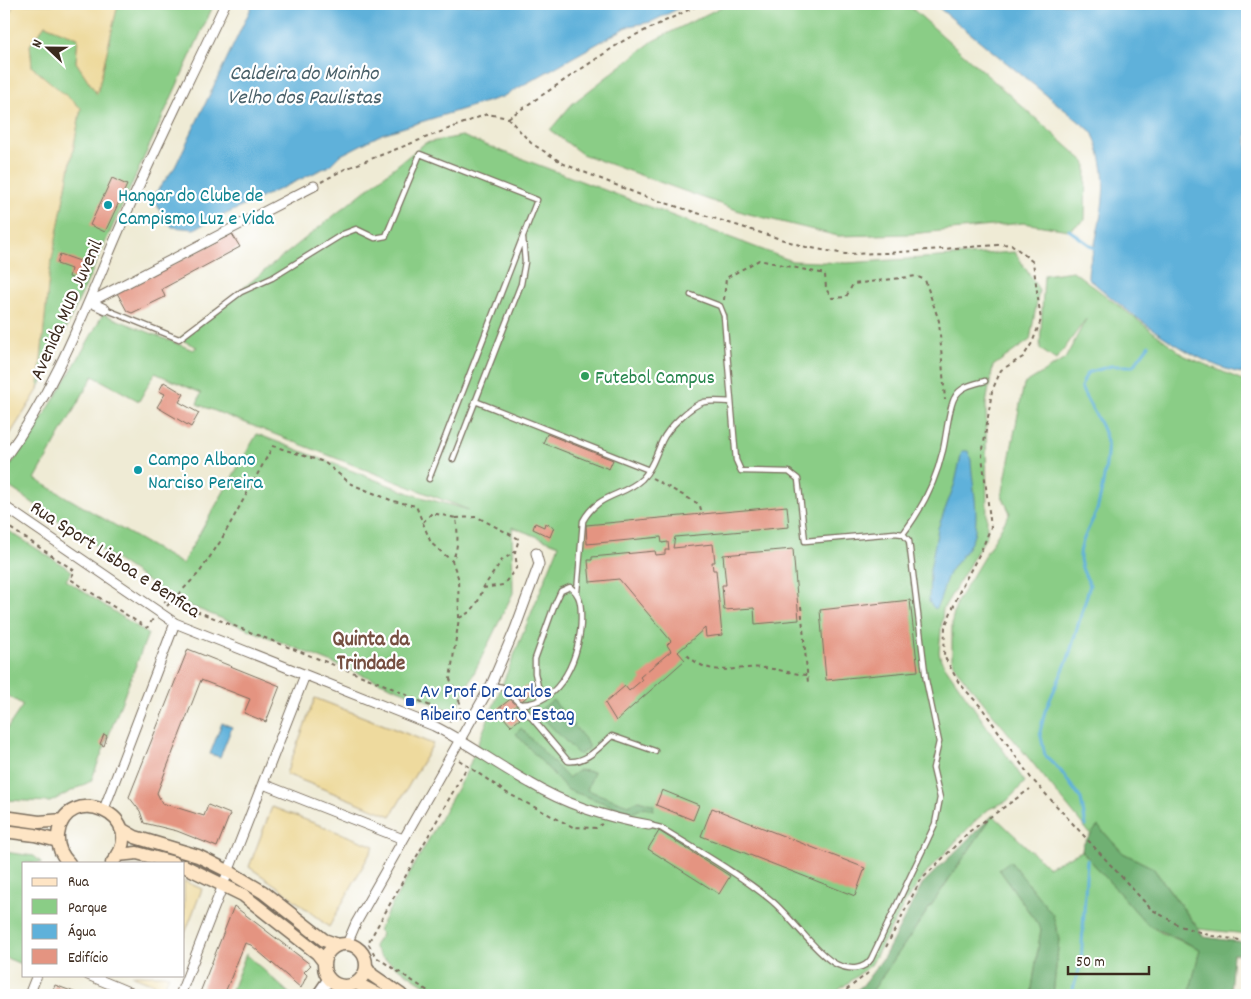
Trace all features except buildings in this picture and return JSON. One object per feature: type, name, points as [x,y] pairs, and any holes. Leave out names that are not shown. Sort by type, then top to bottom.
[{"type":"main road","points":[[68,862],[60,850],[58,841],[59,830],[64,820],[77,809],[95,807],[104,809],[117,821],[121,829],[121,847],[115,859]]},
{"type":"main road","points":[[4,817],[39,822],[64,820]]},
{"type":"main road","points":[[121,829],[135,837],[198,856],[228,871],[263,892],[324,940],[360,950],[366,966],[372,975],[401,995]]},
{"type":"main road","points":[[4,831],[35,835],[58,841]]},
{"type":"main road","points":[[115,859],[137,853],[170,862]]},
{"type":"main road","points":[[185,866],[223,884],[262,909],[317,953],[324,962],[329,979],[342,986],[356,983],[363,976],[366,966]]},
{"type":"main road","points":[[324,962],[329,952],[343,945]]},
{"type":"main road","points":[[356,983],[379,995]]},
{"type":"street","name":"Avenida MUD Juvenil","points":[[4,459],[47,394],[90,302],[119,229],[225,4]]},
{"type":"street","points":[[90,302],[314,186]]},
{"type":"street","points":[[90,302],[105,309]]},
{"type":"street","name":"Rua Sport Lisboa e Benfica","points":[[4,506],[175,623],[427,723],[460,739],[538,787],[622,820],[649,825]]},
{"type":"street","points":[[343,945],[491,685],[515,629],[539,564],[536,553]]},
{"type":"street","points":[[104,809],[175,623]]},
{"type":"street","points":[[180,995],[305,675]]},
{"type":"street","points":[[263,784],[403,839]]},
{"type":"street","points":[[29,995],[37,976]]},
{"type":"street","points":[[90,976],[136,995]]},
{"type":"street","points":[[318,995],[329,979]]},
{"type":"lane","points":[[105,309],[178,339],[241,292],[272,278],[342,234],[356,229],[367,232],[375,238],[386,236],[420,154],[537,200],[429,479]]},
{"type":"lane","points":[[453,459],[521,284],[525,262],[522,237]]},
{"type":"lane","points":[[692,295],[720,306],[724,316],[736,460],[741,471],[789,472],[798,479],[805,541],[903,534],[918,514],[932,484],[943,452],[953,398],[960,390],[985,381]]},
{"type":"lane","points":[[475,401],[649,470]]},
{"type":"lane","points":[[520,704],[533,704],[552,691],[570,670],[578,650],[581,604],[577,592],[583,521],[588,511],[597,502],[633,484],[649,470],[663,438],[678,421],[703,403],[731,402]]},
{"type":"lane","points":[[649,825],[661,828],[753,886],[774,902],[832,962],[851,968],[862,968],[869,962],[935,824],[940,798],[934,768],[939,742],[924,671],[909,541],[903,534]]},
{"type":"lane","points":[[540,699],[535,673],[535,659],[561,591],[570,587],[577,592]]},
{"type":"lane","points":[[491,685],[502,687],[520,704],[568,761],[577,762],[587,758],[612,736],[655,751]]},
{"type":"path","points":[[508,118],[623,40],[701,4]]},
{"type":"path","points":[[314,186],[345,170],[486,114],[508,118],[532,143],[564,164],[643,196],[806,247],[845,254],[887,253],[1011,244],[1033,262],[1041,320],[1032,343],[1023,357],[1001,370],[992,391],[982,456],[991,527],[981,551],[961,588],[945,627],[944,656],[959,684],[982,708],[1031,778],[1151,909],[1180,926],[1212,936],[1247,941]]},
{"type":"path","points":[[722,311],[726,278],[759,260],[825,274],[826,290],[832,298],[846,297],[853,284],[916,276],[925,280],[939,321],[945,405]]},
{"type":"path","points":[[162,614],[176,594],[199,573],[220,542],[273,446],[324,462],[351,484],[393,501],[416,506],[431,543],[452,561],[458,577],[459,618],[450,679],[460,703],[460,739]]},
{"type":"path","points":[[645,474],[697,503],[702,514]]},
{"type":"path","points":[[423,522],[432,513],[456,518],[477,517],[519,539],[515,552],[516,567],[503,586],[483,588]]},
{"type":"path","points":[[452,561],[456,553],[458,538],[456,518]]},
{"type":"path","points":[[459,618],[470,613],[478,604],[483,588],[502,560],[515,552]]},
{"type":"path","points":[[801,606],[808,683]]},
{"type":"path","points":[[687,655],[699,665],[716,670],[755,667],[770,668],[791,674],[807,674]]},
{"type":"path","points":[[434,995],[376,957],[368,943],[467,768]]},
{"type":"path","points":[[883,952],[920,881],[970,830],[1030,789]]},
{"type":"path","points":[[840,995],[869,972]]},
{"type":"green space","points":[[118,4],[214,4],[38,390],[49,275],[81,109],[32,67],[30,45],[45,25],[78,38],[76,62],[97,94]]},
{"type":"green space","points":[[727,4],[907,4],[1086,163],[1085,220],[1069,230],[1023,223],[910,234],[838,236],[745,213],[582,154],[550,130],[572,104],[653,41]]},
{"type":"green space","points":[[462,136],[792,261],[847,263],[1015,252],[1039,290],[1030,340],[993,366],[986,404],[987,535],[943,609],[939,652],[941,660],[1025,782],[1007,801],[989,809],[975,821],[928,871],[906,901],[871,965],[832,995],[440,995],[380,956],[374,946],[382,934],[378,930],[467,771],[559,545],[512,527],[513,593],[455,712],[188,605],[165,593],[8,486],[5,473],[57,395],[103,314],[193,350],[197,347],[179,339],[425,143]],"holes":[[[155,373],[201,393],[197,404],[469,510],[417,496],[257,434],[182,564],[35,479],[93,376],[139,401]]]},
{"type":"green space","points":[[1073,271],[1185,356],[1247,382],[1247,934],[1199,929],[1153,868],[1123,853],[1098,826],[1091,835],[957,670],[952,659],[952,620],[957,602],[1010,513],[1002,496],[1024,384],[1065,359],[1086,319],[1056,360],[1040,349],[1044,275]]},
{"type":"green space","points":[[4,528],[72,571],[66,580],[148,634],[91,781],[50,802],[4,800],[4,733],[23,705],[4,693]]},
{"type":"green space","points":[[553,700],[585,739],[589,748],[579,755],[537,712]]},
{"type":"green space","points":[[521,728],[568,778],[579,770],[594,772],[587,790],[628,805],[639,800],[654,805],[653,810],[645,807],[632,813],[568,790],[516,734]]},
{"type":"green space","points":[[993,815],[1048,867],[1082,851],[1148,925],[1200,949],[1189,995],[1053,995],[1059,939],[999,869],[1041,929],[1031,995],[867,995],[873,990]]},
{"type":"green space","points":[[993,815],[873,990],[867,995],[850,995],[863,985],[884,957],[923,883]]},
{"type":"green space","points":[[1098,826],[1123,853],[1153,868],[1204,937],[1247,943],[1247,954],[1233,954],[1230,995],[1189,995],[1200,949],[1148,925],[1082,851],[1083,844]]},
{"type":"green space","points":[[4,852],[34,856],[41,862],[22,862],[22,962],[21,964],[4,957]]},
{"type":"green space","points":[[1010,861],[1053,915],[1059,939],[1053,995],[1031,995],[1041,929],[999,869]]},
{"type":"green space","points":[[246,954],[291,995],[230,995]]},
{"type":"sand","points":[[14,4],[118,4],[97,94],[76,62],[78,38],[45,25],[30,45],[32,67],[81,108],[49,275],[38,390],[4,444],[4,25]]},
{"type":"sand","points":[[315,698],[433,744],[391,816],[286,774]]},
{"type":"sand","points":[[272,807],[374,846],[329,927],[249,867]]},
{"type":"sand","points":[[185,881],[202,889],[185,933]]},
{"type":"sand","points":[[134,976],[169,976],[164,988]]},
{"type":"water","name":"Caldeira do Moinho Velho dos Paulistas","points":[[253,4],[688,4],[651,22],[629,26],[502,97],[382,134],[339,156],[329,166],[194,229],[172,227],[161,213],[153,196],[175,167]]},
{"type":"water","points":[[934,4],[1247,4],[1247,374],[1227,370],[1185,350],[1142,321],[1088,278],[1089,264],[1101,214],[1104,188],[1098,147],[1092,132]]},
{"type":"water","points":[[962,451],[968,451],[971,460],[976,512],[975,532],[970,545],[949,573],[935,609],[929,602],[930,570],[938,528],[955,483]]},
{"type":"water","points":[[222,723],[232,727],[220,757],[210,754]]},
{"type":"waterway","points":[[1069,230],[1094,248]]},
{"type":"waterway","points":[[1086,826],[1081,799],[1060,770],[1045,755],[1040,732],[1045,711],[1068,659],[1090,585],[1083,572],[1080,557],[1082,543],[1097,510],[1106,466],[1107,442],[1105,435],[1081,387],[1087,373],[1111,366],[1133,366],[1149,345]]},
{"type":"waterway","points":[[1071,995],[1081,963],[1087,860]]},
{"type":"place","name":"Hangar do Clube de Campismo Luz e Vida","points":[[108,205]]},
{"type":"place","name":"Futebol Campus","points":[[585,376]]},
{"type":"place","name":"Campo Albano Narciso Pereira","points":[[138,470]]},
{"type":"place","name":"Av Prof Dr Carlos Ribeiro Centro Estag","points":[[410,702]]},
{"type":"district","name":"Quinta da Trindade","points":[[371,650]]}]
